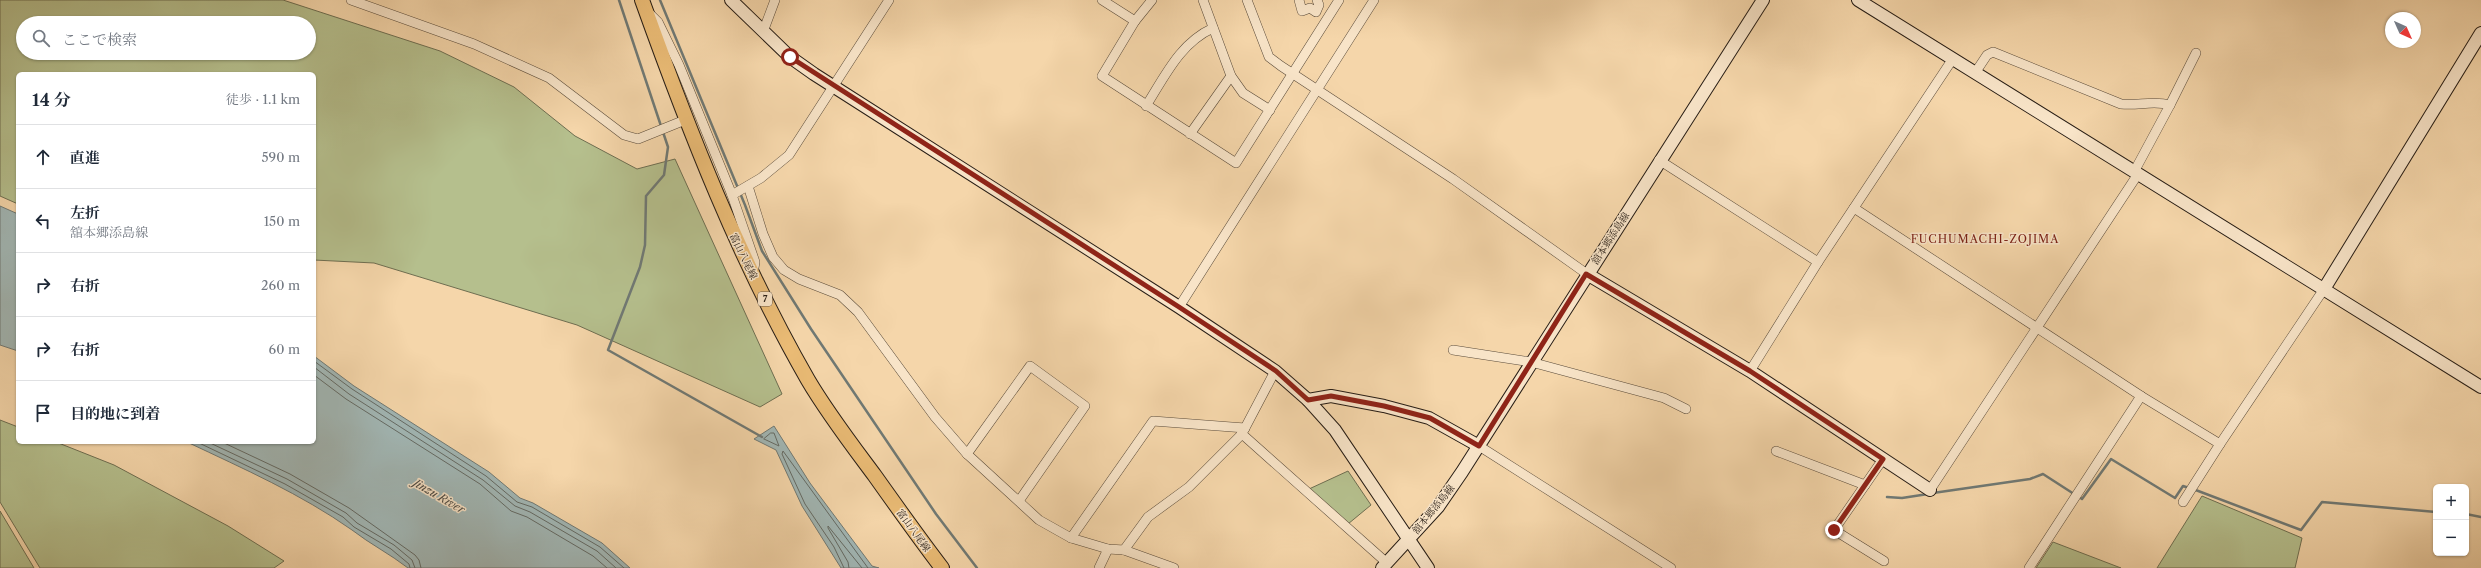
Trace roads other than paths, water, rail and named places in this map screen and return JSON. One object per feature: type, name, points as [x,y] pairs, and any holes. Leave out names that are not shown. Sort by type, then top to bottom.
[{"type":"main road","name":"富山八尾線","points":[[644,6],[685,120],[722,212],[753,275],[809,381],[844,434],[942,568]]},
{"type":"street","points":[[351,0],[474,44],[549,78],[624,135],[638,140],[685,120]]},
{"type":"street","points":[[731,0],[790,57],[1276,371],[1308,400],[1335,430],[1428,568]]},
{"type":"street","points":[[763,32],[775,0]]},
{"type":"street","points":[[740,190],[775,168],[789,155],[889,0]]},
{"type":"street","points":[[1102,0],[1134,21]]},
{"type":"street","points":[[1152,0],[1134,21],[1102,76],[1146,106],[1236,163],[1327,18],[1340,0]]},
{"type":"street","points":[[1203,0],[1231,76],[1243,93],[1270,110]]},
{"type":"street","points":[[1247,0],[1270,57],[1293,74],[1453,179],[1586,274],[1750,371],[1930,490],[2136,173],[2196,53]]},
{"type":"street","points":[[1299,0],[1302,10],[1310,8],[1327,18]]},
{"type":"street","points":[[1316,12],[1319,6],[1317,0]]},
{"type":"street","points":[[1179,307],[1374,0]]},
{"type":"street","name":"舘本郷添島線","points":[[1384,565],[1438,507],[1479,446],[1586,274],[1763,0]]},
{"type":"street","points":[[1858,0],[1952,60],[2481,387]]},
{"type":"street","points":[[644,6],[658,22],[773,257],[784,270],[840,295],[858,312],[935,417],[967,454],[1039,520],[1071,538],[1108,549],[1124,550],[1174,568]]},
{"type":"street","points":[[1146,106],[1181,52],[1200,34],[1213,28]]},
{"type":"street","points":[[2183,502],[2324,289],[2480,36]]},
{"type":"street","points":[[1975,73],[1987,55],[1993,52],[2121,104],[2135,106],[2161,102],[2170,105]]},
{"type":"street","points":[[1750,371],[1818,262],[1952,60]]},
{"type":"street","points":[[1190,134],[1231,76]]},
{"type":"street","points":[[1659,160],[1818,262]]},
{"type":"street","points":[[740,190],[755,262],[753,275]]},
{"type":"street","points":[[1854,208],[2035,328],[2141,396],[2220,444]]},
{"type":"street","points":[[1453,350],[1532,362],[1664,398],[1686,410]]},
{"type":"street","points":[[967,454],[1030,366],[1085,406],[1019,501]]},
{"type":"street","points":[[1124,550],[1148,517],[1188,487],[1243,431],[1276,371]]},
{"type":"street","points":[[1308,400],[1331,396],[1384,406],[1430,418],[1479,446],[1671,568]]},
{"type":"street","points":[[2029,568],[2141,396]]},
{"type":"street","points":[[1071,538],[1153,421],[1243,431],[1384,565]]},
{"type":"street","points":[[1776,451],[1865,485]]},
{"type":"street","points":[[1883,459],[1834,530],[1884,561]]},
{"type":"street","points":[[1099,568],[1108,549]]},
{"type":"water","points":[[0,206],[16,213],[16,350],[0,345]]},
{"type":"water","name":"Jinzu River","points":[[316,358],[354,386],[489,472],[520,498],[533,503],[602,543],[630,568],[408,568],[333,517],[292,493],[191,444],[316,444]]},
{"type":"water","points":[[774,426],[810,483],[872,566],[879,568],[841,568],[802,506],[776,450],[754,439]]},
{"type":"waterway","points":[[619,0],[668,147],[664,175],[646,196],[645,245],[640,267],[608,350],[762,437]]},
{"type":"waterway","points":[[660,0],[745,205],[762,251],[811,329],[936,514],[977,568]]},
{"type":"waterway","points":[[2078,496],[2082,499],[2111,459],[2175,498],[2183,486],[2189,488]]},
{"type":"waterway","points":[[1933,493],[2030,479],[2043,474],[2074,494]]},
{"type":"waterway","points":[[2193,489],[2301,530],[2322,502],[2433,512]]},
{"type":"waterway","points":[[1887,497],[1902,498],[1928,494]]},
{"type":"waterway","points":[[2469,515],[2481,517]]},
{"type":"district","name":"FUCHUMACHI-ZOJIMA","points":[[1985,239]]}]
